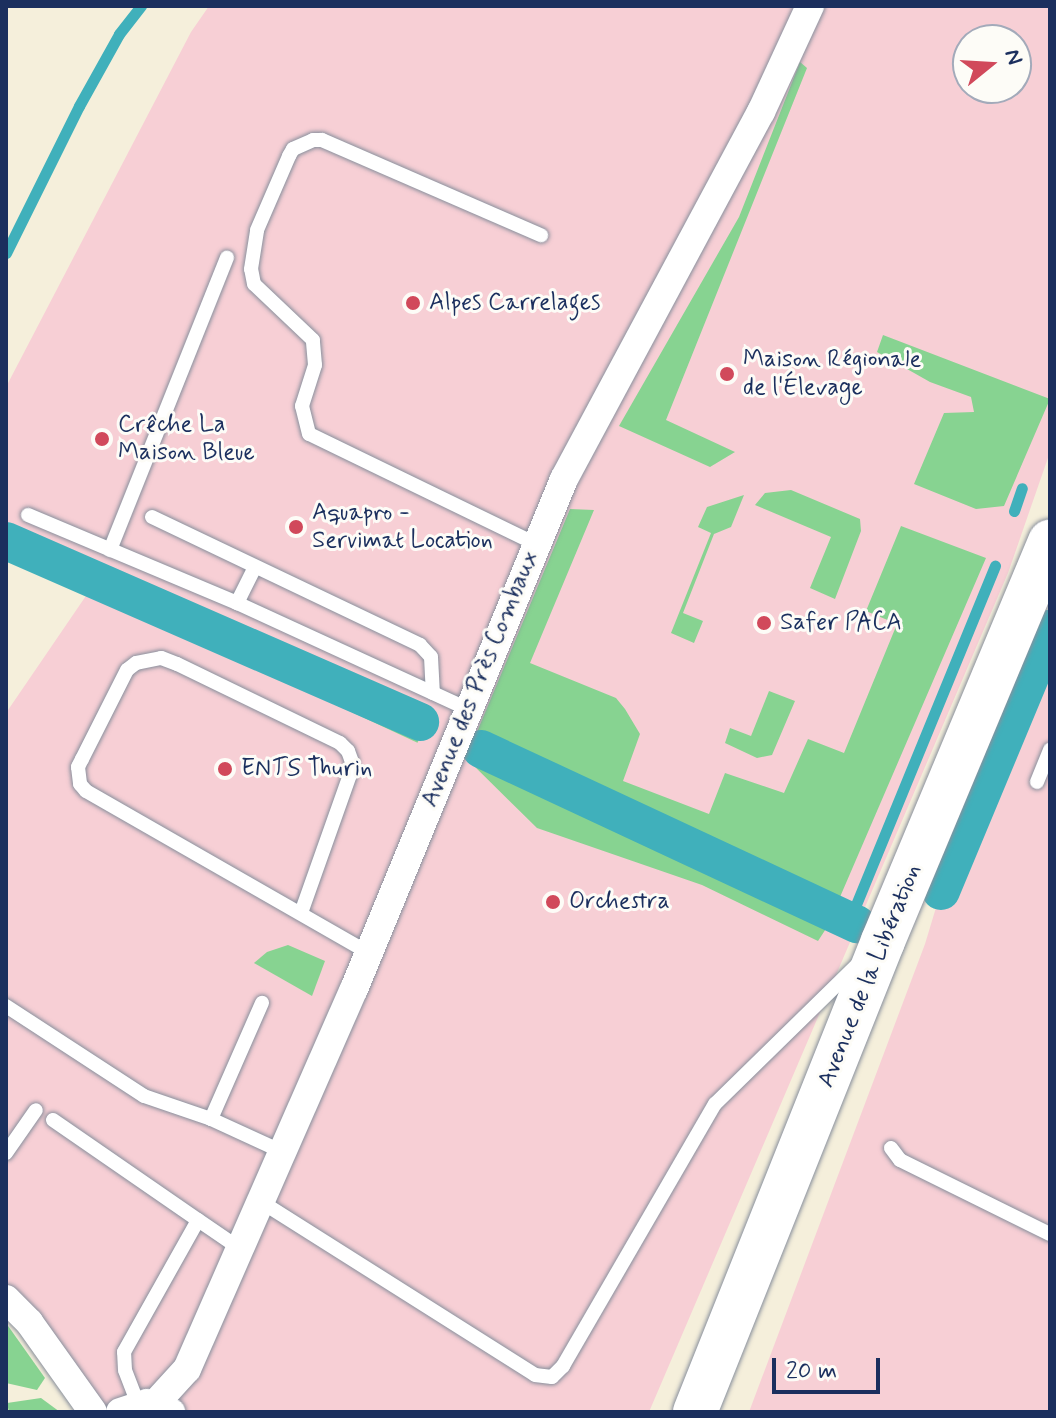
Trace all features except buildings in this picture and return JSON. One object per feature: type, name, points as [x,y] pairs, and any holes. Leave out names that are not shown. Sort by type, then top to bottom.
[{"type":"main road","name":"Avenue de la Libération","points":[[695,1412],[883,941],[1050,542]]},
{"type":"street","name":"Avenue des Près Combaux","points":[[186,1412],[187,1369],[369,953],[536,544],[592,420],[676,275],[761,112],[810,6]]},
{"type":"street","points":[[6,1299],[29,1322],[93,1412]]},
{"type":"street","name":"Avenue des Près Combaux","points":[[146,1408],[187,1369]]},
{"type":"lane","points":[[536,544],[309,434],[302,406],[315,365],[313,340],[259,290],[251,269],[257,230],[289,156],[301,143],[313,140],[322,140],[541,235]]},
{"type":"lane","points":[[110,550],[227,257]]},
{"type":"lane","points":[[28,515],[237,603],[467,709]]},
{"type":"lane","points":[[152,517],[427,650],[433,693]]},
{"type":"lane","points":[[237,603],[255,567]]},
{"type":"lane","points":[[301,913],[350,775],[352,762],[348,751],[340,743],[177,664],[161,658],[136,663],[127,670],[78,767],[80,784],[86,791],[369,953]]},
{"type":"lane","points":[[1037,782],[1050,749]]},
{"type":"lane","points":[[260,1201],[535,1375],[552,1377],[563,1366],[715,1104],[736,1080],[883,941]]},
{"type":"lane","points":[[211,1119],[262,1003]]},
{"type":"lane","points":[[6,1006],[144,1096],[211,1119],[281,1151]]},
{"type":"lane","points":[[6,1153],[36,1110]]},
{"type":"lane","points":[[53,1120],[239,1248]]},
{"type":"lane","points":[[891,1148],[900,1160],[1050,1234]]},
{"type":"lane","points":[[146,1408],[125,1370],[124,1352],[198,1220]]},
{"type":"shaded area","points":[[209,6],[1050,6],[1050,452],[1008,573],[649,1412],[84,1412],[6,1299],[6,713],[92,587],[6,545],[6,387],[191,32]]},
{"type":"shaded area","points":[[1050,614],[1050,1412],[749,1412],[925,944],[941,891]]},
{"type":"green space","points":[[800,62],[807,68],[666,420],[735,452],[710,467],[619,426],[739,217]]},
{"type":"green space","points":[[883,335],[1050,399],[1004,506],[976,509],[914,484],[944,413],[974,412],[971,397],[930,382],[877,352]]},
{"type":"green space","points":[[791,490],[860,519],[861,531],[835,599],[810,588],[831,537],[755,505],[765,493]]},
{"type":"green space","points":[[744,495],[731,527],[714,534],[683,613],[703,621],[694,643],[671,633],[711,533],[698,527],[707,507]]},
{"type":"green space","points":[[570,509],[594,510],[530,663],[616,698],[625,709],[640,734],[623,781],[709,814],[725,773],[784,793],[808,739],[844,753],[897,624],[866,611],[901,526],[986,558],[840,897],[657,822],[652,830],[833,918],[818,941],[702,885],[537,828],[466,758]]},
{"type":"green space","points":[[137,580],[430,717],[417,743],[125,606]]},
{"type":"green space","points":[[769,691],[795,701],[772,755],[757,758],[725,743],[730,728],[751,736]]},
{"type":"green space","points":[[288,945],[325,961],[312,996],[254,963],[267,952]]},
{"type":"green space","points":[[6,1323],[45,1378],[37,1390],[6,1383]]},
{"type":"green space","points":[[41,1398],[60,1412],[9,1412],[7,1403]]},
{"type":"waterway","points":[[6,253],[79,106],[119,34],[141,6]]},
{"type":"waterway","points":[[1014,511],[1022,488]]},
{"type":"waterway","points":[[6,541],[420,722]]},
{"type":"waterway","points":[[844,920],[855,907],[995,566]]},
{"type":"waterway","points":[[941,891],[1050,629]]},
{"type":"waterway","points":[[481,749],[857,924]]},
{"type":"place","name":"Alpes Carrelages","points":[[413,303]]},
{"type":"place","name":"Maison Régionale de l'Élevage","points":[[727,374]]},
{"type":"place","name":"Crêche La Maison Bleue","points":[[102,439]]},
{"type":"place","name":"Aquapro - Servimat Location","points":[[296,527]]},
{"type":"place","name":"Safer PACA","points":[[764,623]]},
{"type":"place","name":"ENTS Thurin","points":[[225,769]]},
{"type":"place","name":"Orchestra","points":[[553,902]]}]
